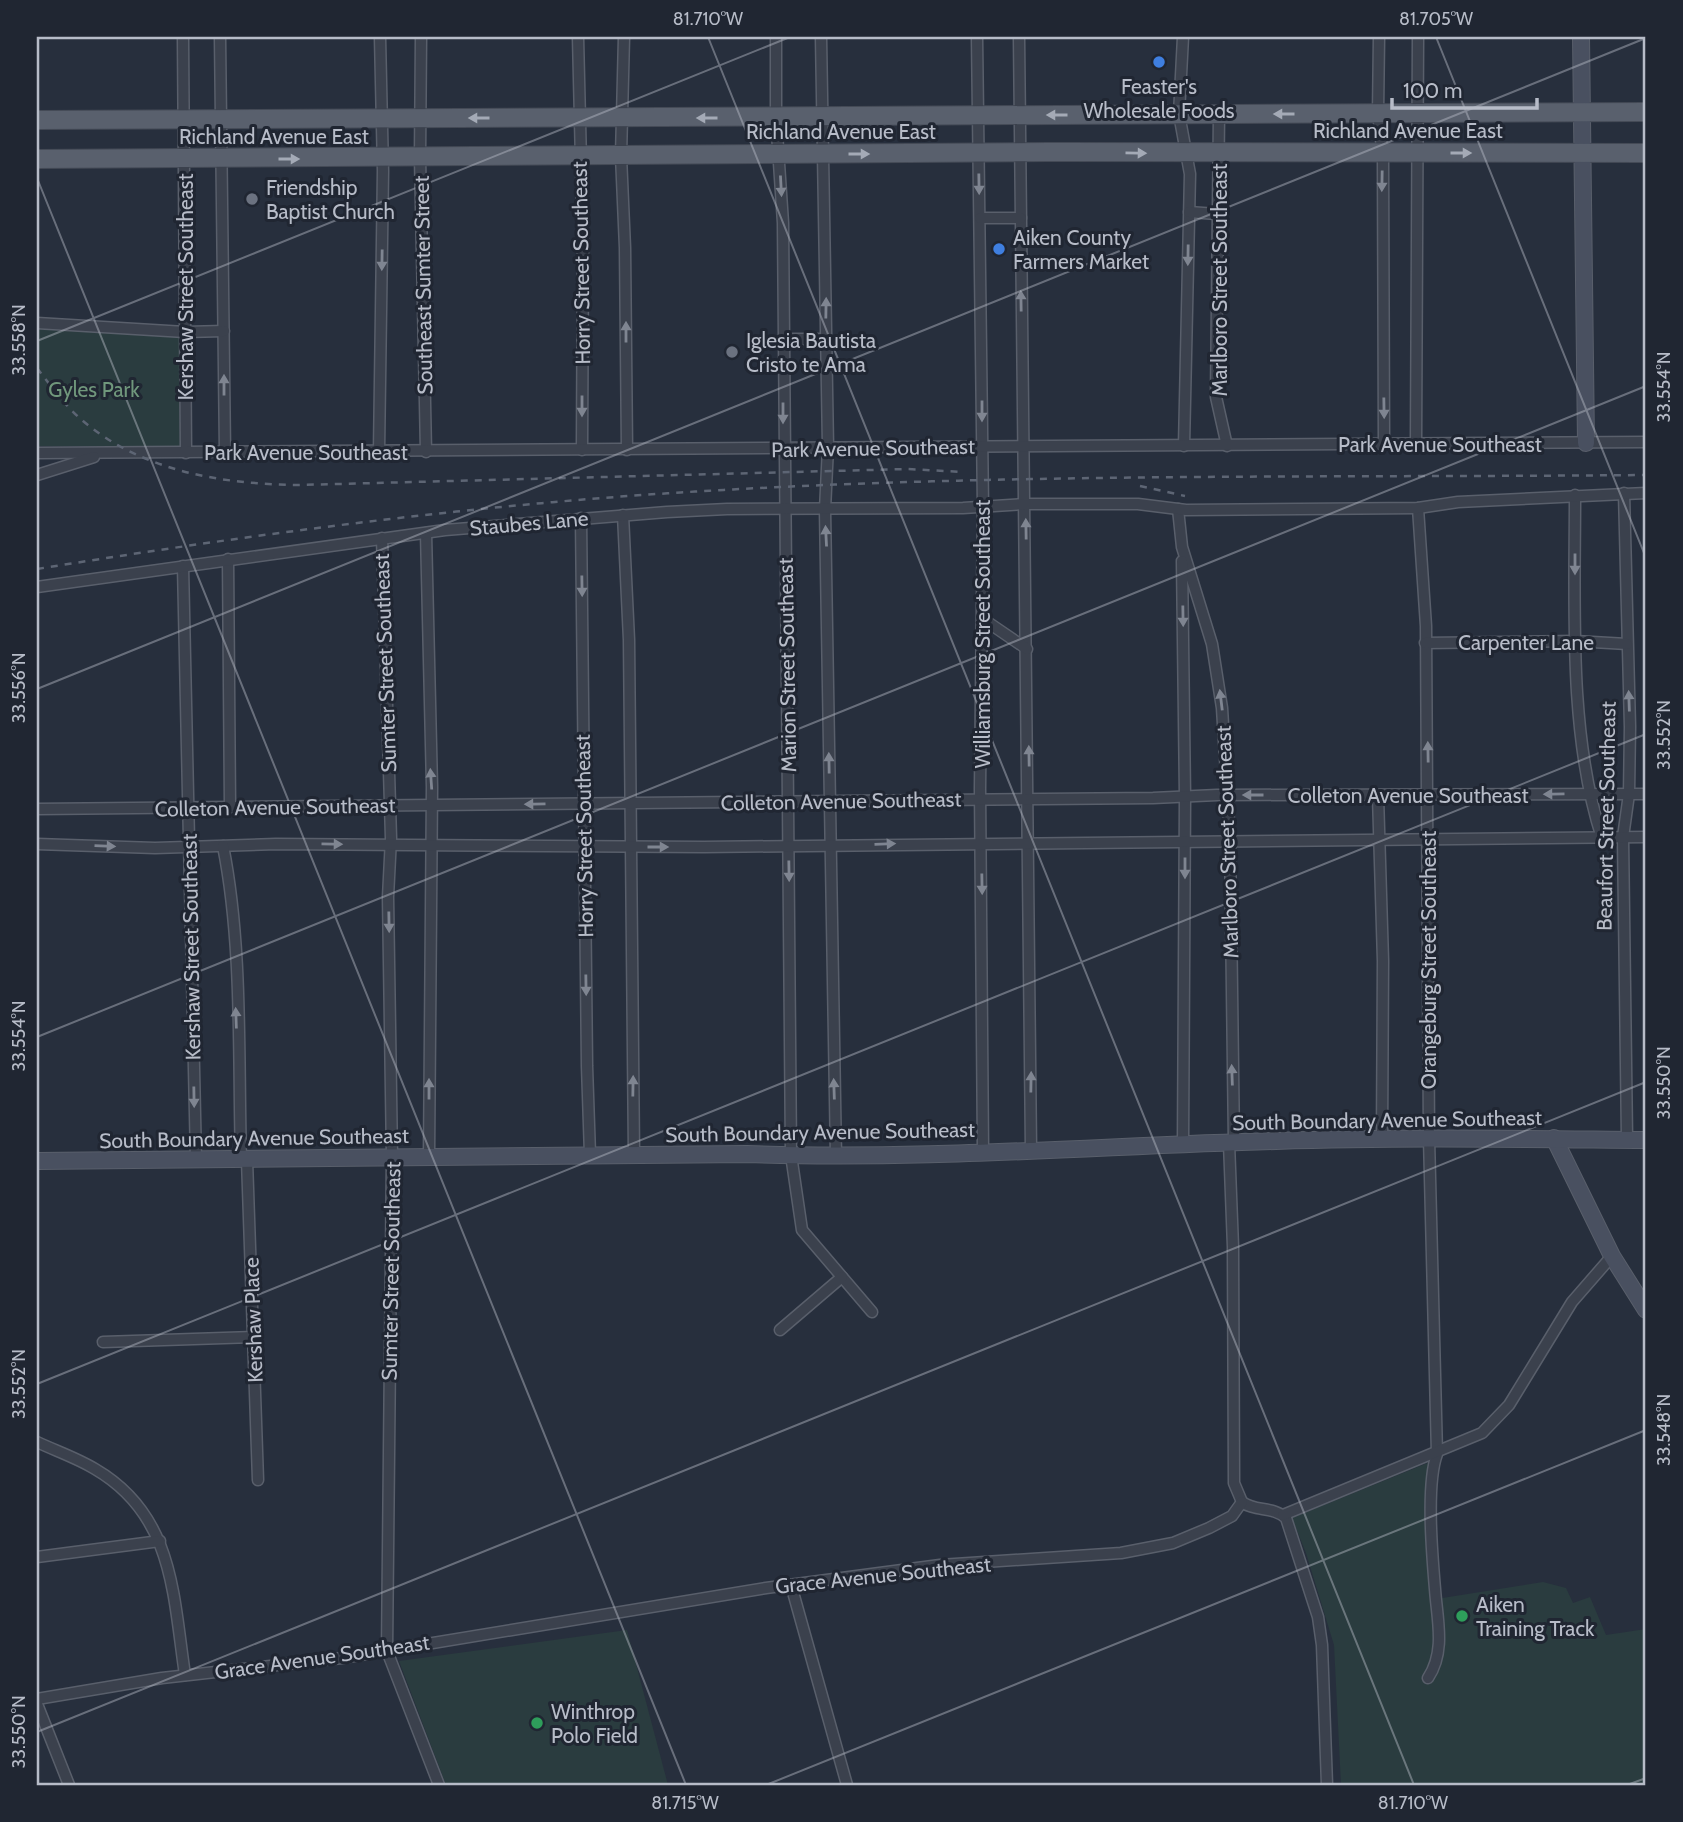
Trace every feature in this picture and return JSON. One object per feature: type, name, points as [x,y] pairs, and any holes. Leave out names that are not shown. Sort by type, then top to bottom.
[{"type":"main road","name":"Richland Avenue East","points":[[37,120],[1646,112]]},
{"type":"main road","name":"Richland Avenue East","points":[[37,159],[979,153],[1646,153]]},
{"type":"street","name":"Kershaw Street Southeast","points":[[183,37],[186,453]]},
{"type":"street","name":"Kershaw Street Southeast","points":[[220,37],[225,453]]},
{"type":"street","points":[[379,452],[382,158],[380,37]]},
{"type":"street","name":"Southeast Sumter Street","points":[[421,37],[420,157],[426,452]]},
{"type":"street","name":"Horry Street Southeast","points":[[578,37],[583,246],[582,450]]},
{"type":"street","name":"Horry Street Southeast","points":[[624,37],[621,156],[625,248],[627,450]]},
{"type":"street","name":"Marion Street Southeast","points":[[776,37],[790,846],[791,1156],[802,1230],[872,1312]]},
{"type":"street","name":"Marion Street Southeast","points":[[821,37],[828,447],[825,510],[836,1157]]},
{"type":"street","name":"Williamsburg Street Southeast","points":[[977,37],[983,507],[983,1152]]},
{"type":"street","name":"Williamsburg Street Southeast","points":[[1019,37],[1031,1150]]},
{"type":"street","name":"Marlboro Street Southeast","points":[[1183,37],[1179,114],[1187,154],[1189,212],[1184,446]]},
{"type":"street","points":[[1379,37],[1384,444]]},
{"type":"street","points":[[1416,444],[1418,37]]},
{"type":"street","points":[[1581,37],[1586,443]]},
{"type":"street","name":"Marlboro Street Southeast","points":[[1219,114],[1216,397],[1227,446]]},
{"type":"street","points":[[1189,212],[1217,214]]},
{"type":"street","points":[[980,218],[1021,218]]},
{"type":"street","points":[[37,323],[185,332],[224,331]]},
{"type":"street","points":[[783,340],[826,339]]},
{"type":"street","name":"Park Avenue Southeast","points":[[37,453],[79,451],[100,455],[1646,442]]},
{"type":"street","name":"Park Avenue Southeast","points":[[37,475],[100,455]]},
{"type":"street","name":"Beaufort Street Southeast","points":[[1624,493],[1629,793],[1623,836],[1627,1139]]},
{"type":"street","points":[[1026,504],[1138,504],[1178,509],[1418,508],[1575,495],[1646,493]]},
{"type":"street","name":"Beaufort Street Southeast","points":[[1575,495],[1575,640],[1587,793],[1602,838]]},
{"type":"street","name":"Staubes Lane","points":[[37,587],[382,538],[581,518],[727,509],[825,510],[1026,504]]},
{"type":"street","name":"Orangeburg Street Southeast","points":[[1418,508],[1429,796],[1429,1138],[1437,1454],[1432,1467],[1439,1643],[1435,1667],[1428,1678]]},
{"type":"street","name":"Marlboro Street Southeast","points":[[1178,509],[1182,548],[1185,797],[1183,1146]]},
{"type":"street","points":[[623,515],[629,640],[634,1155]]},
{"type":"street","name":"Horry Street Southeast","points":[[581,518],[590,1155]]},
{"type":"street","name":"Sumter Street Southeast","points":[[425,533],[432,806],[429,1157]]},
{"type":"street","name":"Sumter Street Southeast","points":[[382,538],[391,846],[388,897],[392,1157],[387,1651],[439,1785]]},
{"type":"street","name":"Marlboro Street Southeast","points":[[1182,548],[1212,644],[1222,708],[1228,795],[1234,1483],[1242,1502]]},
{"type":"street","points":[[228,559],[230,807]]},
{"type":"street","name":"Kershaw Street Southeast","points":[[183,566],[195,1160]]},
{"type":"street","points":[[983,619],[1027,649]]},
{"type":"street","name":"Carpenter Lane","points":[[1425,643],[1575,640],[1627,644]]},
{"type":"street","name":"Colleton Avenue Southeast","points":[[37,809],[830,802],[1228,795],[1646,793]]},
{"type":"street","points":[[1378,796],[1384,961],[1382,1139]]},
{"type":"street","name":"Colleton Avenue Southeast","points":[[37,844],[831,846],[1230,839],[1646,837]]},
{"type":"street","name":"Kershaw Street Southeast","points":[[223,845],[229,874],[244,1160]]},
{"type":"street","name":"South Boundary Avenue Southeast","points":[[37,1161],[590,1155],[836,1157],[1429,1138],[1646,1140]]},
{"type":"street","points":[[1554,1138],[1612,1256],[1646,1310]]},
{"type":"street","name":"Kershaw Place","points":[[244,1160],[254,1337],[258,1480]]},
{"type":"street","points":[[1283,1516],[1482,1433],[1495,1422],[1528,1376],[1572,1302],[1612,1256]]},
{"type":"street","points":[[780,1330],[842,1277]]},
{"type":"street","points":[[103,1342],[254,1337]]},
{"type":"street","points":[[37,1442],[96,1469],[119,1486],[147,1515],[160,1541],[169,1572],[185,1675]]},
{"type":"street","points":[[1242,1502],[1276,1510],[1283,1516],[1293,1535],[1320,1626],[1326,1684],[1327,1785]]},
{"type":"street","name":"Grace Avenue Southeast","points":[[37,1701],[185,1675],[387,1651],[791,1585],[940,1565],[1145,1549],[1173,1543],[1209,1528],[1232,1516],[1242,1502]]},
{"type":"street","points":[[37,1557],[160,1541]]},
{"type":"street","points":[[791,1585],[847,1785]]},
{"type":"street","points":[[37,1701],[69,1785]]},
{"type":"green space","name":"Gyles Park","points":[[37,329],[179,336],[180,447],[37,446]]},
{"type":"green space","name":"Aiken Training Track","points":[[1430,1462],[1436,1599],[1543,1582],[1566,1588],[1573,1603],[1590,1597],[1606,1635],[1646,1629],[1646,1785],[1341,1785],[1334,1645],[1306,1553],[1292,1518]]},
{"type":"green space","name":"Winthrop Polo Field","points":[[627,1630],[668,1785],[446,1785],[399,1661]]},
{"type":"railway","points":[[37,368],[76,415],[107,438],[132,452],[185,472],[241,482],[299,485],[908,469],[964,472]]},
{"type":"railway","points":[[37,569],[346,524],[657,494],[1028,479],[1646,475]]},
{"type":"railway","points":[[1140,486],[1185,496]]},
{"type":"place","name":"Feaster's Wholesale Foods","points":[[1159,62]]},
{"type":"place","name":"Friendship Baptist Church","points":[[252,199]]},
{"type":"place","name":"Aiken County Farmers Market","points":[[999,249]]},
{"type":"place","name":"Iglesia Bautista Cristo te Ama","points":[[732,352]]},
{"type":"place","name":"Aiken Training Track","points":[[1462,1616]]},
{"type":"place","name":"Winthrop Polo Field","points":[[537,1723]]}]
